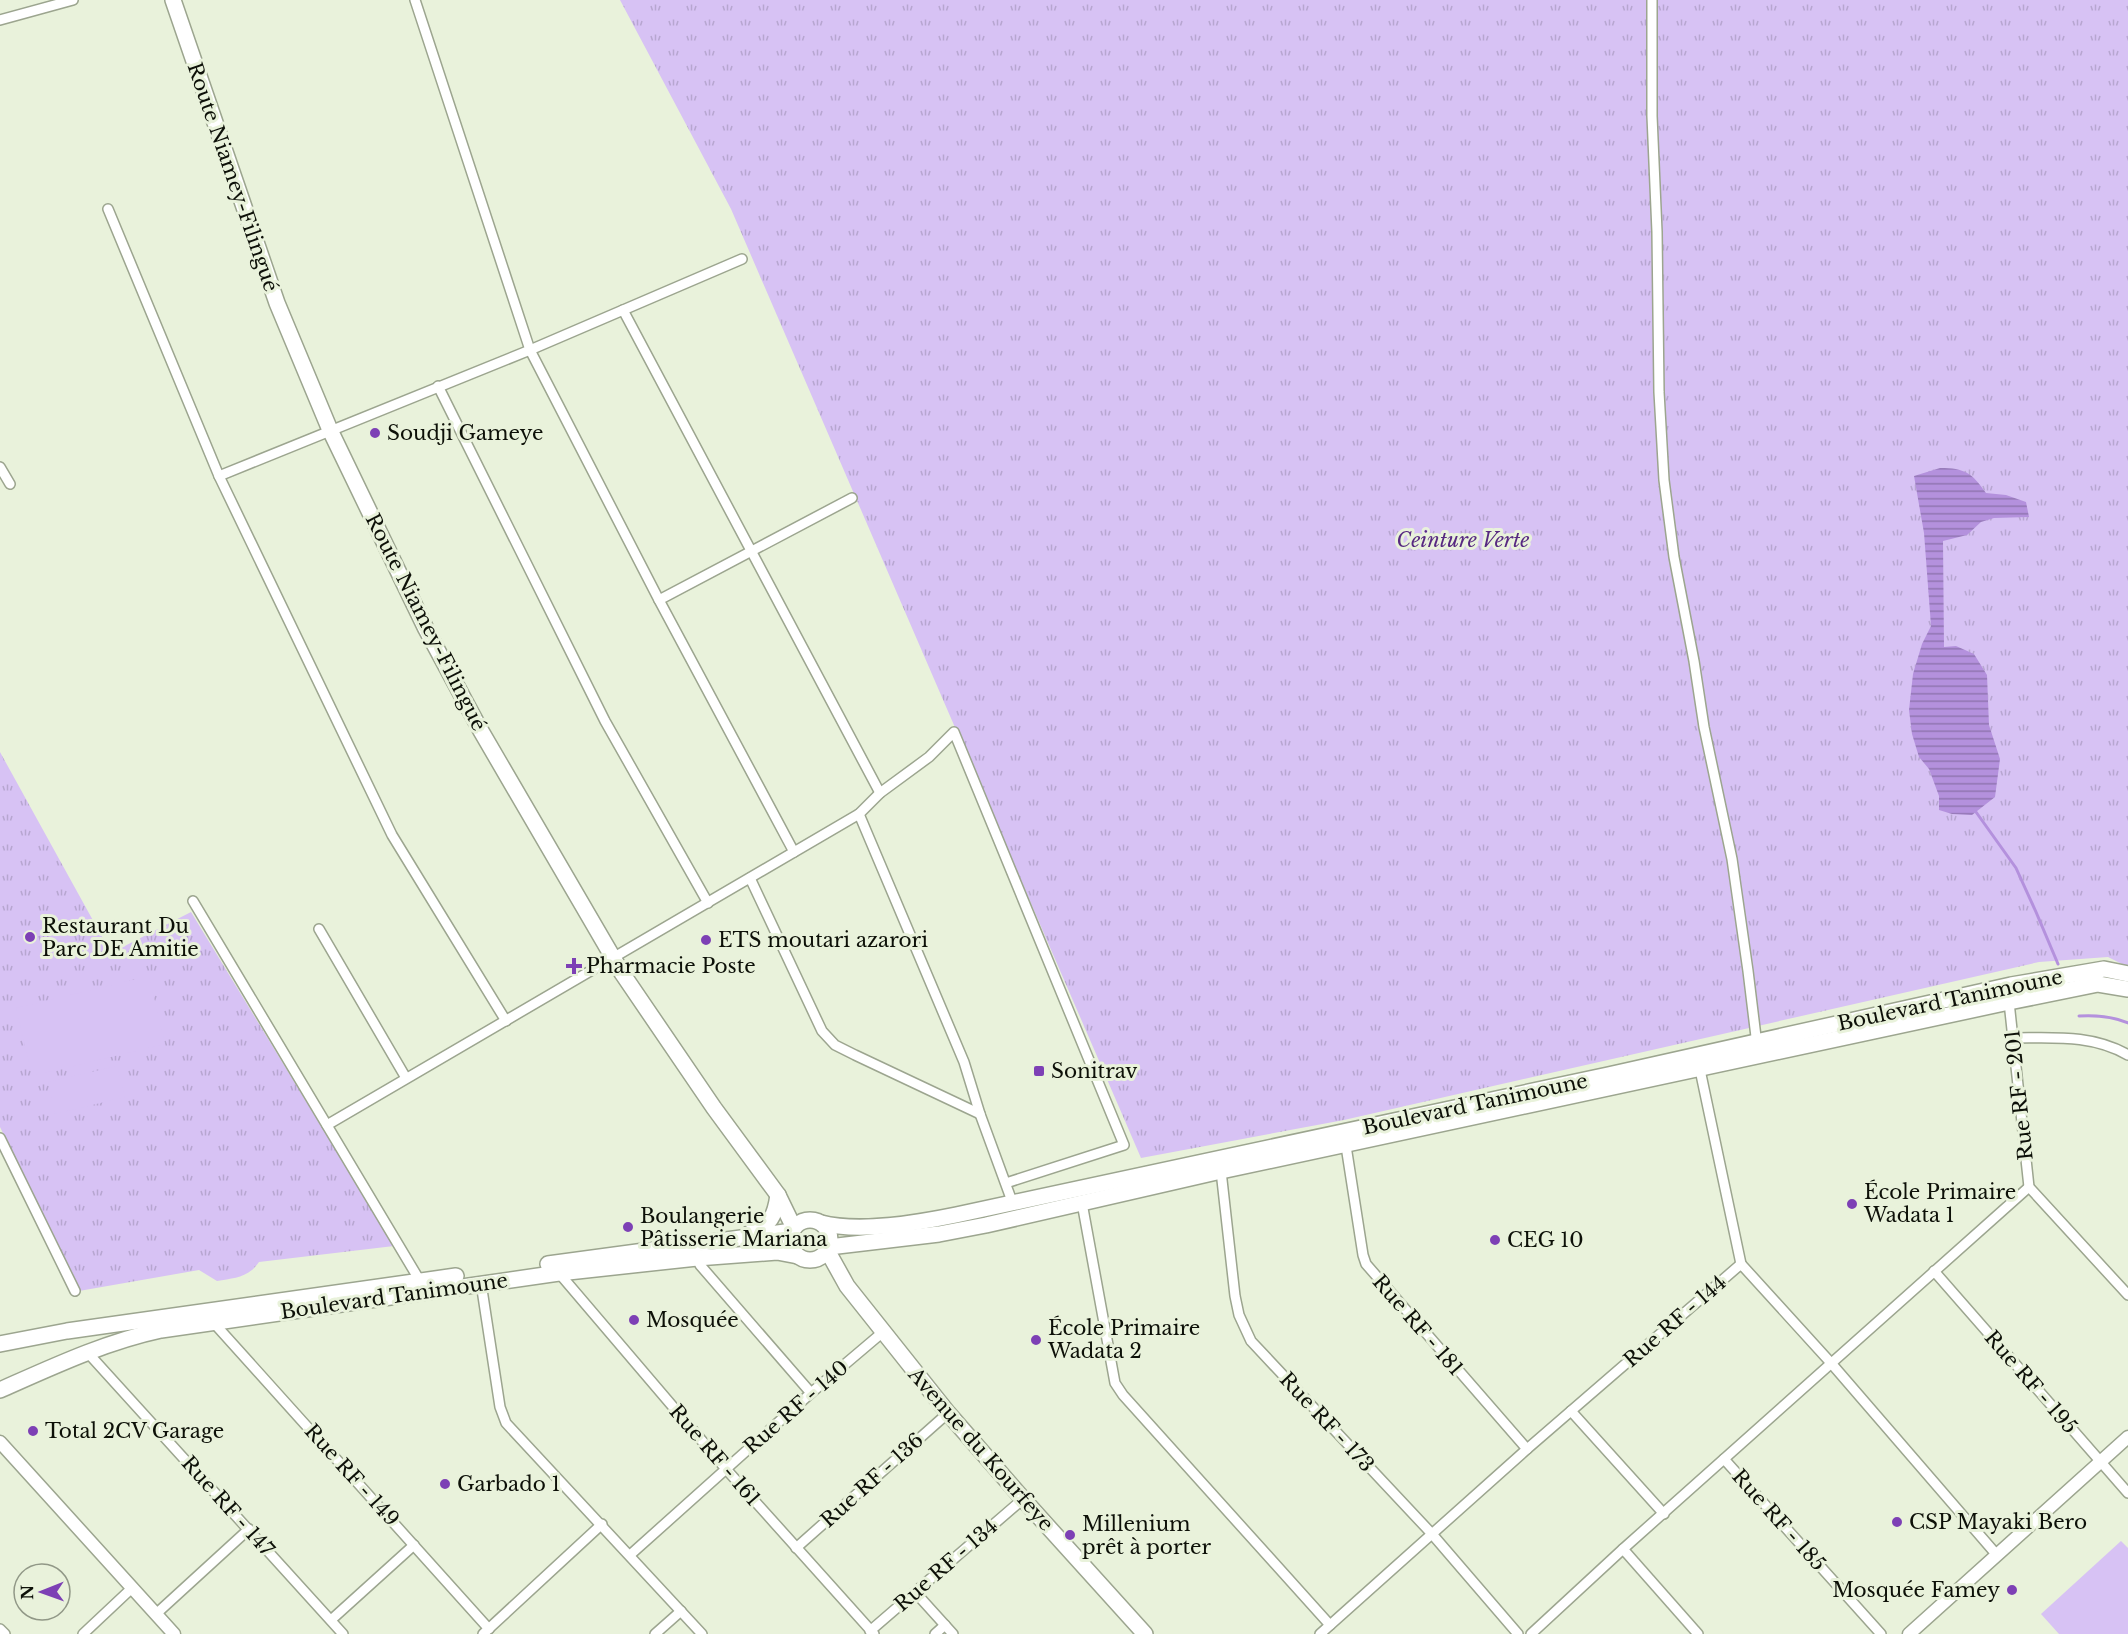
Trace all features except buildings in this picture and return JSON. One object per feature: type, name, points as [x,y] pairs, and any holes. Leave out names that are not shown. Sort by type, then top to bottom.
[{"type":"main road","name":"Route Niamey-Filingué","points":[[173,0],[277,303],[330,430],[426,629],[481,731],[613,958],[714,1108],[778,1195],[793,1229]]},
{"type":"main road","name":"Boulevard Tanimoune","points":[[1757,1049],[2064,975],[2104,969],[2128,974]]},
{"type":"main road","name":"Boulevard Tanimoune","points":[[818,1221],[838,1226],[910,1223],[1311,1146],[1698,1058],[1757,1049],[2098,984],[2128,989]]},
{"type":"main road","name":"Boulevard Tanimoune","points":[[828,1248],[963,1230],[1221,1172],[1311,1146],[1346,1146],[1698,1058]]},
{"type":"main road","name":"Route Niamey-Filingué","points":[[778,1195],[818,1221]]},
{"type":"main road","points":[[736,1240],[760,1230],[769,1222],[776,1212],[778,1195]]},
{"type":"main road","points":[[802,1221],[818,1221],[829,1234],[828,1248],[819,1258],[804,1257],[791,1243],[793,1229],[802,1221]]},
{"type":"main road","name":"Boulevard Tanimoune","points":[[0,1344],[67,1331],[420,1281],[736,1240],[793,1229]]},
{"type":"main road","name":"Avenue du Kourfeye","points":[[828,1248],[847,1286],[948,1413],[1023,1500],[1145,1634]]},
{"type":"main road","name":"Boulevard Tanimoune","points":[[0,1390],[88,1353],[143,1334],[213,1322],[560,1273],[777,1252],[804,1257]]},
{"type":"main road","name":"Avenue du Kourfeye","points":[[804,1257],[847,1286]]},
{"type":"street","points":[[0,20],[73,0]]},
{"type":"street","points":[[415,0],[530,350],[659,600],[794,852]]},
{"type":"street","points":[[1652,0],[1652,116],[1658,254],[1659,392],[1664,480],[1674,557],[1704,727],[1732,859],[1757,1049]]},
{"type":"street","points":[[108,210],[219,476],[392,835],[506,1021]]},
{"type":"street","points":[[219,476],[530,350],[742,259]]},
{"type":"street","points":[[624,310],[880,793]]},
{"type":"street","points":[[438,386],[605,721],[708,903]]},
{"type":"street","points":[[0,467],[10,484]]},
{"type":"street","points":[[659,600],[852,498]]},
{"type":"street","points":[[327,1125],[859,814],[880,793],[929,757],[954,732],[1124,1145],[1006,1183]]},
{"type":"street","points":[[859,814],[964,1062],[980,1114],[1013,1204]]},
{"type":"street","points":[[750,878],[822,1031],[828,1039],[855,1055],[980,1114]]},
{"type":"street","points":[[193,901],[420,1281]]},
{"type":"street","points":[[319,929],[406,1078]]},
{"type":"street","name":"Rue RF - 201","points":[[2008,1002],[2029,1187],[2128,1295]]},
{"type":"street","points":[[2012,1038],[2080,1038],[2109,1045],[2128,1055]]},
{"type":"street","points":[[1698,1058],[1741,1264]]},
{"type":"street","points":[[0,1138],[75,1291]]},
{"type":"street","name":"Rue RF - 181","points":[[1346,1146],[1366,1264],[1527,1449]]},
{"type":"street","name":"Rue RF - 173","points":[[1221,1172],[1235,1296],[1239,1315],[1251,1341],[1432,1534],[1518,1634]]},
{"type":"street","points":[[1531,1634],[1623,1549],[2029,1187]]},
{"type":"street","points":[[1082,1203],[1115,1383],[1123,1395],[1330,1625]]},
{"type":"street","points":[[697,1258],[700,1265],[811,1393]]},
{"type":"street","name":"Rue RF - 144","points":[[1320,1634],[1527,1449],[1741,1264],[1832,1363],[1996,1554]]},
{"type":"street","name":"Rue RF - 195","points":[[1934,1271],[2128,1493]]},
{"type":"street","name":"Rue RF - 161","points":[[560,1273],[726,1469],[872,1632]]},
{"type":"street","points":[[481,1283],[501,1415],[506,1423],[702,1634]]},
{"type":"street","name":"Rue RF - 149","points":[[213,1322],[414,1545],[486,1631]]},
{"type":"street","name":"Rue RF - 140","points":[[630,1554],[883,1332]]},
{"type":"street","name":"Rue RF - 147","points":[[88,1353],[343,1634]]},
{"type":"street","points":[[1571,1411],[1664,1514]]},
{"type":"street","name":"Rue RF - 136","points":[[796,1548],[948,1413]]},
{"type":"street","points":[[1909,1634],[2128,1437]]},
{"type":"street","points":[[0,1442],[174,1634]]},
{"type":"street","name":"Rue RF - 185","points":[[1724,1459],[1881,1634]]},
{"type":"street","name":"Rue RF - 134","points":[[872,1632],[915,1592],[1023,1500]]},
{"type":"street","points":[[486,1631],[602,1524]]},
{"type":"street","points":[[156,1614],[249,1529]]},
{"type":"street","points":[[331,1620],[414,1545]]},
{"type":"street","points":[[1623,1549],[1698,1634]]},
{"type":"street","points":[[82,1634],[132,1588]]},
{"type":"street","points":[[915,1592],[953,1634]]},
{"type":"street","points":[[656,1634],[681,1611]]},
{"type":"street","points":[[935,1634],[945,1625]]},
{"type":"street","points":[[0,1629],[5,1634]]},
{"type":"green space","name":"Ceinture Verte","points":[[620,0],[2128,0],[2128,967],[2108,957],[2039,962],[1344,1120],[1141,1158],[731,209]]},
{"type":"green space","points":[[0,752],[111,953],[191,912],[394,1246],[259,1262],[245,1274],[217,1281],[199,1270],[79,1291],[0,1127]]},
{"type":"green space","points":[[149,976],[165,1044],[32,1076],[16,1008]]},
{"type":"green space","points":[[117,1066],[125,1097],[55,1114],[48,1082]]},
{"type":"green space","points":[[2121,1541],[2128,1548],[2128,1634],[2059,1634],[2041,1614]]},
{"type":"shaded area","points":[[1940,468],[1956,469],[1967,473],[1986,493],[2006,495],[2026,502],[2029,517],[1994,518],[1981,522],[1967,535],[1943,541],[1944,647],[1956,646],[1974,654],[1987,675],[1989,725],[2000,759],[1995,797],[1972,815],[1952,814],[1939,810],[1939,796],[1929,769],[1919,757],[1912,734],[1909,710],[1913,674],[1922,644],[1931,626],[1924,533],[1914,476]]},
{"type":"waterway","points":[[1976,812],[2016,868],[2058,964]]},
{"type":"waterway","points":[[2079,1016],[2104,1017],[2128,1023]]},
{"type":"place","name":"Soudji Gameye","points":[[375,433]]},
{"type":"place","name":"Restaurant Du Parc DE Amitie","points":[[30,937]]},
{"type":"place","name":"ETS moutari azarori","points":[[706,940]]},
{"type":"place","name":"Pharmacie Poste","points":[[574,966]]},
{"type":"place","name":"Sonitrav","points":[[1039,1071]]},
{"type":"place","name":"École Primaire Wadata 1","points":[[1852,1204]]},
{"type":"place","name":"Boulangerie Pâtisserie Mariana","points":[[628,1227]]},
{"type":"place","name":"CEG 10","points":[[1495,1240]]},
{"type":"place","name":"Mosquée","points":[[634,1320]]},
{"type":"place","name":"École Primaire Wadata 2","points":[[1036,1340]]},
{"type":"place","name":"Total 2CV Garage","points":[[33,1431]]},
{"type":"place","name":"Garbado 1","points":[[445,1484]]},
{"type":"place","name":"CSP Mayaki Bero","points":[[1897,1522]]},
{"type":"place","name":"Millenium prêt à porter","points":[[1070,1535]]},
{"type":"place","name":"Mosquée Famey","points":[[2012,1590]]}]
